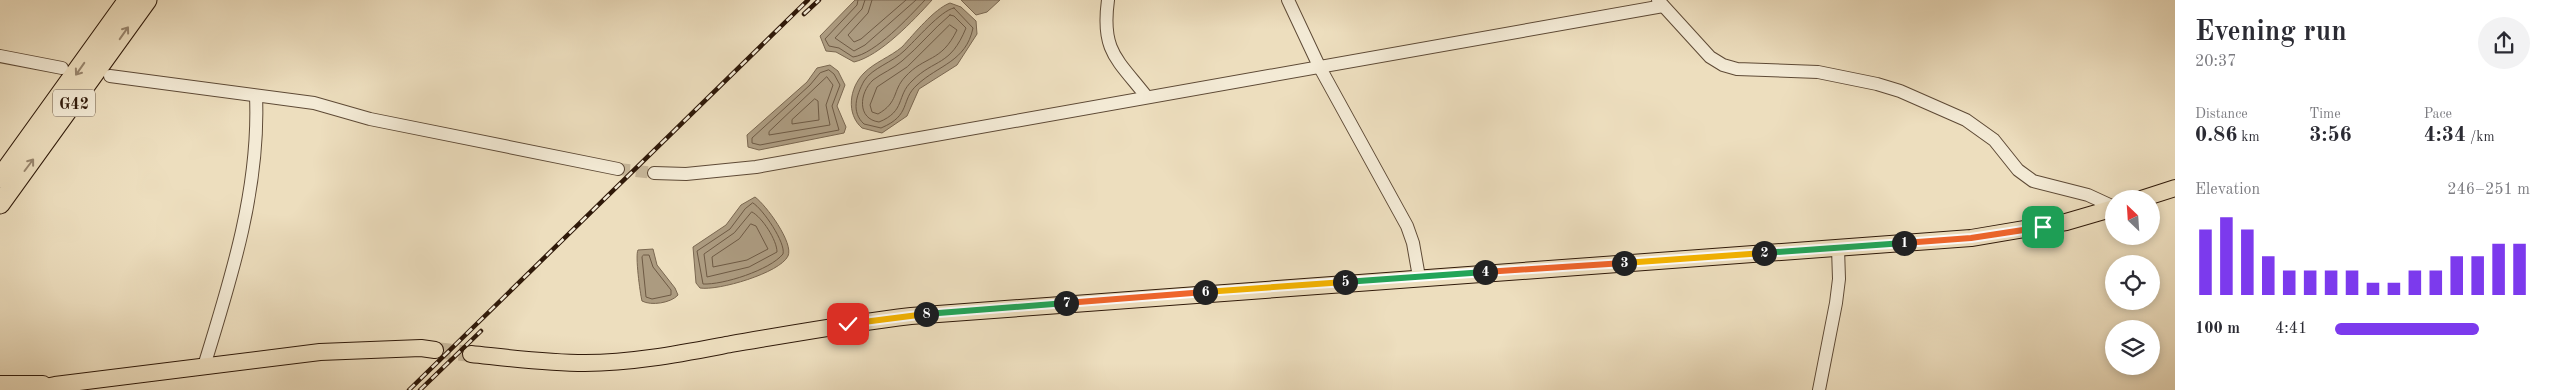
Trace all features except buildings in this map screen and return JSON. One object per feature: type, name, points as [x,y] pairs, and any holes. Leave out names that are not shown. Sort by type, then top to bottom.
[{"type":"highway","name":"G42","points":[[0,178],[128,0]]},
{"type":"highway","name":"G42","points":[[0,204],[147,0]]},
{"type":"main road","points":[[2160,193],[2175,188]]},
{"type":"main road","points":[[471,354],[541,361],[614,361],[672,355],[848,324],[911,316],[1995,235],[2066,222],[2105,211]]},
{"type":"main road","points":[[31,390],[55,385],[320,352],[394,349],[435,350]]},
{"type":"main road","points":[[0,384],[22,382],[55,385]]},
{"type":"street","points":[[1108,0],[1106,35],[1110,48],[1146,96]]},
{"type":"street","points":[[1288,0],[1319,66],[1407,226],[1413,243],[1419,277]]},
{"type":"street","points":[[654,173],[686,174],[756,168],[1660,3],[1710,57],[1722,65],[1737,68],[1818,72],[1877,84],[1900,91],[1966,120],[1994,140],[2018,170],[2033,181],[2088,195],[2105,204]]},
{"type":"street","points":[[0,56],[62,68]]},
{"type":"street","points":[[110,76],[314,103],[370,119],[618,169]]},
{"type":"street","points":[[204,366],[239,242],[255,150],[256,96]]},
{"type":"street","points":[[1819,390],[1836,303],[1839,279],[1838,248]]},
{"type":"water","points":[[855,0],[932,0],[906,27],[875,53],[854,62],[836,52],[826,51],[820,36]]},
{"type":"water","points":[[961,0],[1000,0],[987,12],[976,15]]},
{"type":"water","points":[[950,3],[961,7],[976,21],[977,34],[957,65],[919,89],[907,116],[882,133],[862,128],[853,116],[851,101],[859,79],[873,66],[902,47],[931,16]]},
{"type":"water","points":[[830,65],[838,71],[845,85],[837,106],[846,127],[844,133],[759,150],[748,147],[747,135],[807,82],[817,68]]},
{"type":"water","points":[[755,197],[766,208],[778,225],[787,242],[788,256],[773,269],[748,280],[720,287],[700,288],[696,283],[693,247],[726,225],[741,205]]},
{"type":"water","points":[[653,249],[657,265],[675,288],[678,295],[666,302],[646,303],[642,301],[637,253],[638,250]]},
{"type":"tunnel","points":[[618,169],[654,173]]},
{"type":"tunnel","points":[[435,350],[471,354]]},
{"type":"railway","points":[[409,390],[808,0]]},
{"type":"railway","points":[[804,14],[819,0]]},
{"type":"railway","points":[[420,390],[481,331]]},
{"type":"route","points":[[848,324],[995,308],[1971,238],[2043,227]]}]
